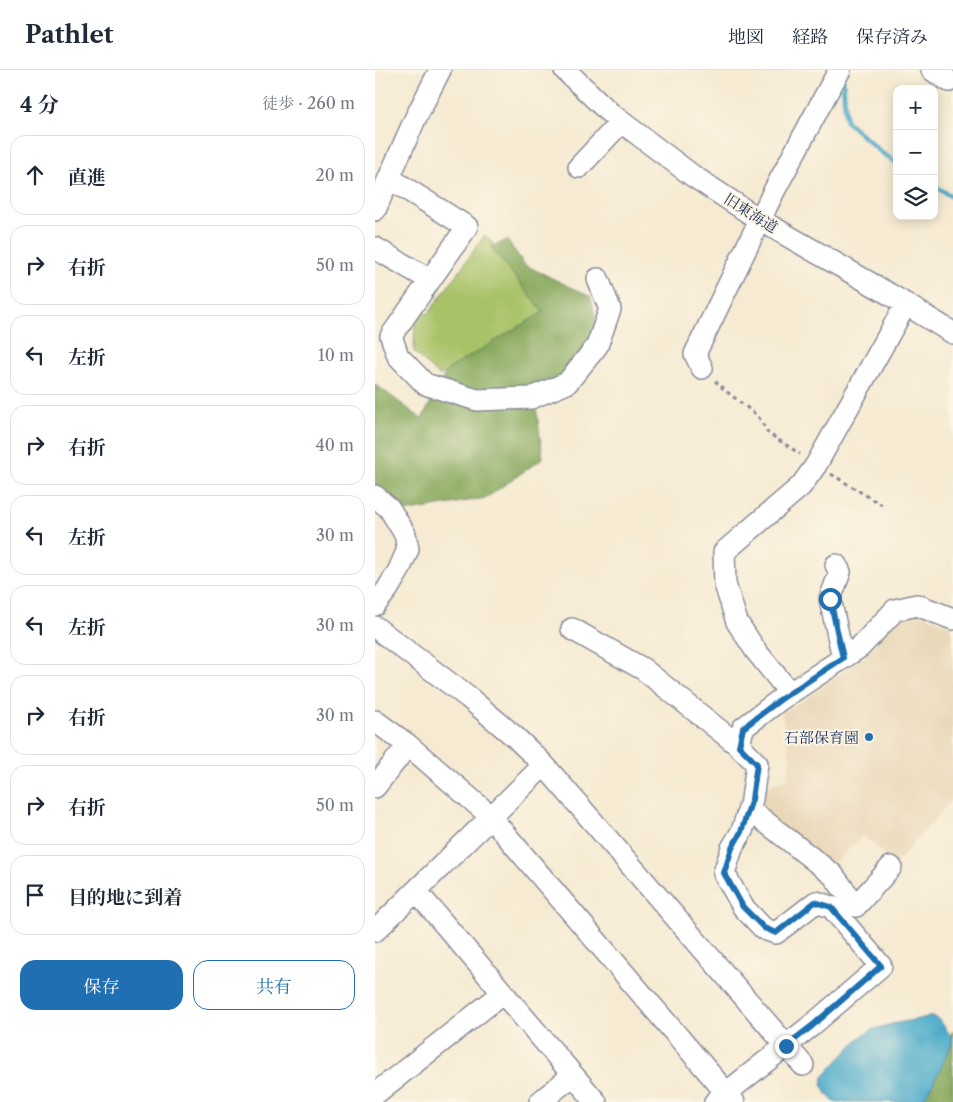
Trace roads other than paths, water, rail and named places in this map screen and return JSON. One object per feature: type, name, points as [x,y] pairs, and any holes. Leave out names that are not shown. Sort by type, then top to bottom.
[{"type":"street","points":[[375,210],[415,119],[440,70]]},
{"type":"street","name":"旧東海道","points":[[565,70],[611,114],[693,176],[760,220],[953,333]]},
{"type":"street","points":[[702,368],[695,354],[774,191],[840,70]]},
{"type":"street","points":[[579,167],[621,122]]},
{"type":"street","points":[[389,178],[467,227],[391,336],[397,356],[425,384],[477,400],[531,398],[567,383],[597,346],[610,309],[598,280]]},
{"type":"street","points":[[375,248],[430,280]]},
{"type":"street","points":[[790,693],[756,651],[737,622],[725,584],[724,552],[801,486],[816,464],[906,304]]},
{"type":"street","points":[[375,496],[389,508],[405,534],[408,549],[399,570],[375,605]]},
{"type":"street","points":[[836,565],[841,572],[830,599],[843,658]]},
{"type":"street","points":[[739,746],[743,728],[790,693],[860,647],[895,610],[917,605],[953,619]]},
{"type":"street","points":[[375,627],[469,698],[545,765],[803,1065]]},
{"type":"street","points":[[375,721],[408,745],[491,818],[725,1099],[881,966],[831,907],[815,902],[776,933],[764,928],[743,907],[724,873],[732,848],[741,832],[749,810],[757,764],[739,746],[643,669],[572,629]]},
{"type":"street","points":[[375,787],[408,745]]},
{"type":"street","points":[[375,931],[545,765]]},
{"type":"street","points":[[749,810],[833,875],[856,906],[891,867]]},
{"type":"street","points":[[415,891],[596,1102]]},
{"type":"street","points":[[375,1094],[503,993]]},
{"type":"street","points":[[540,1102],[573,1075]]},
{"type":"water","points":[[934,1016],[941,1022],[953,1039],[939,1072],[922,1102],[834,1102],[827,1094],[822,1085],[823,1077],[859,1038],[874,1029]]},
{"type":"waterway","points":[[843,80],[846,121],[893,160]]},
{"type":"waterway","points":[[938,188],[953,197]]},
{"type":"place","name":"石部保育園","points":[[869,737]]}]
